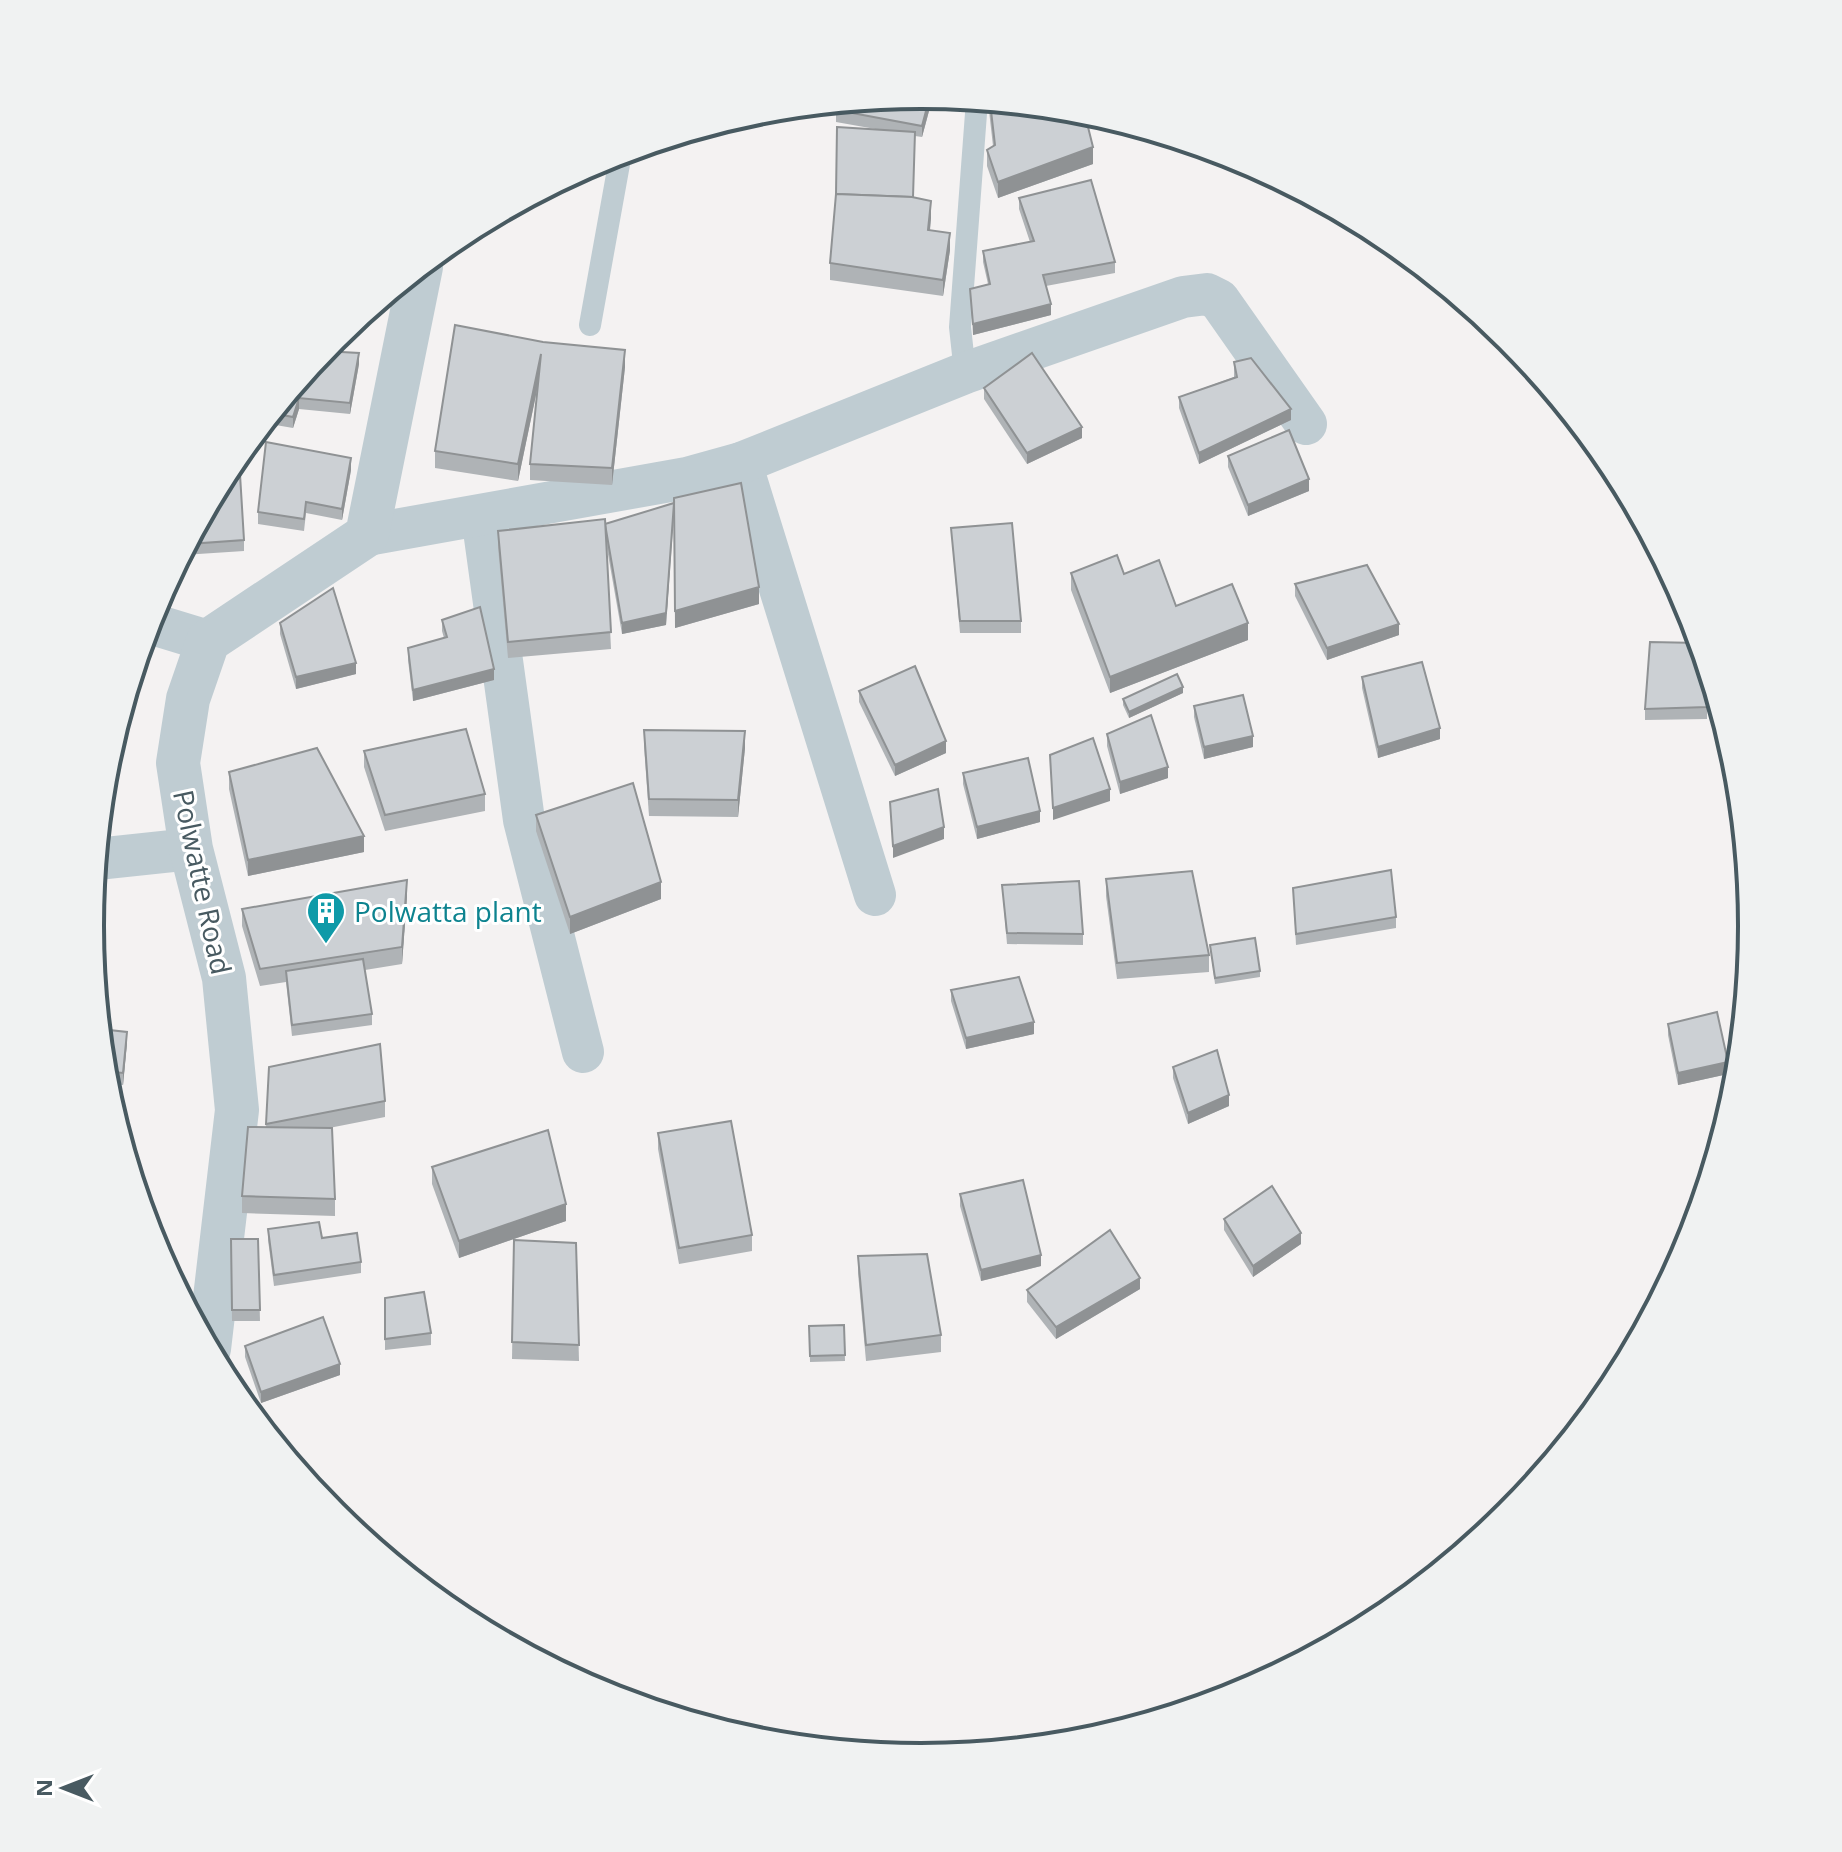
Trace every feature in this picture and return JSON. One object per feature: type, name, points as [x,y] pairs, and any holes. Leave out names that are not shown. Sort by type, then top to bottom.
[{"type":"street","points":[[367,535],[418,283]]},
{"type":"street","points":[[161,627],[208,641],[367,535],[687,478],[741,463],[965,373],[1183,297],[1207,294],[1219,300],[1306,424]]},
{"type":"street","points":[[741,463],[875,895]]},
{"type":"street","points":[[482,516],[524,820],[583,1052]]},
{"type":"street","name":"Polwatte Road","points":[[208,641],[188,699],[178,763],[191,849],[224,978],[237,1110],[211,1331]]},
{"type":"street","points":[[107,858],[191,849]]},
{"type":"lane","points":[[965,373],[960,327],[976,111]]},
{"type":"lane","points":[[590,325],[618,167]]},
{"type":"building","points":[[926,109],[922,126],[850,113]]},
{"type":"building","points":[[991,113],[1088,127],[1093,147],[998,182],[987,150],[995,145]]},
{"type":"building","points":[[837,127],[915,132],[913,197],[836,194]]},
{"type":"building","points":[[1091,180],[1115,262],[1043,275],[1051,304],[973,324],[970,289],[990,284],[983,251],[1034,241],[1019,198]]},
{"type":"building","points":[[836,194],[912,197],[931,201],[928,230],[950,233],[943,280],[830,263]]},
{"type":"building","points":[[455,325],[543,342],[625,350],[612,468],[530,464],[541,354],[518,464],[435,451]]},
{"type":"building","points":[[339,352],[359,353],[350,403],[299,398],[293,417],[284,415],[307,387]]},
{"type":"building","points":[[1032,353],[1082,427],[1027,453],[984,388]]},
{"type":"building","points":[[1251,358],[1291,409],[1199,453],[1179,397],[1237,377],[1234,362]]},
{"type":"building","points":[[1289,430],[1309,479],[1248,505],[1228,456]]},
{"type":"building","points":[[266,442],[351,458],[342,509],[306,502],[304,519],[258,512]]},
{"type":"building","points":[[240,475],[244,540],[199,543]]},
{"type":"building","points":[[741,483],[759,587],[675,611],[674,498]]},
{"type":"building","points":[[674,503],[666,613],[622,623],[605,524]]},
{"type":"building","points":[[605,519],[611,632],[508,642],[498,531]]},
{"type":"building","points":[[1012,523],[1021,621],[960,621],[951,528]]},
{"type":"building","points":[[1117,555],[1124,574],[1159,560],[1176,606],[1232,584],[1248,623],[1110,677],[1071,573]]},
{"type":"building","points":[[1367,565],[1399,624],[1327,648],[1295,584]]},
{"type":"building","points":[[333,588],[356,663],[296,677],[280,623]]},
{"type":"building","points":[[480,607],[494,669],[413,690],[408,648],[447,637],[442,620]]},
{"type":"building","points":[[1650,642],[1687,643],[1707,707],[1645,709]]},
{"type":"building","points":[[1422,662],[1440,728],[1378,747],[1362,677]]},
{"type":"building","points":[[915,666],[946,741],[895,765],[859,691]]},
{"type":"building","points":[[1177,674],[1183,687],[1129,712],[1123,699]]},
{"type":"building","points":[[1243,695],[1253,736],[1204,747],[1194,706]]},
{"type":"building","points":[[1151,715],[1168,767],[1120,782],[1107,734]]},
{"type":"building","points":[[466,729],[485,794],[385,815],[364,751]]},
{"type":"building","points":[[644,730],[745,731],[738,800],[649,799]]},
{"type":"building","points":[[1093,738],[1110,789],[1053,808],[1050,755]]},
{"type":"building","points":[[317,748],[364,836],[248,860],[229,772]]},
{"type":"building","points":[[1028,758],[1040,811],[977,827],[963,773]]},
{"type":"building","points":[[633,783],[661,882],[570,917],[536,815]]},
{"type":"building","points":[[938,789],[944,827],[893,846],[890,802]]},
{"type":"building","points":[[1391,870],[1396,917],[1296,934],[1293,888]]},
{"type":"building","points":[[1192,871],[1209,955],[1117,963],[1106,879]]},
{"type":"building","name":"Polwatta plant","points":[[407,880],[402,947],[260,969],[242,909]]},
{"type":"building","points":[[1079,881],[1083,934],[1007,933],[1002,885]]},
{"type":"building","points":[[1255,938],[1260,971],[1215,978],[1210,945]]},
{"type":"building","points":[[363,959],[372,1014],[292,1025],[286,971]]},
{"type":"building","points":[[1019,977],[1034,1022],[966,1038],[951,990]]},
{"type":"building","points":[[1717,1012],[1726,1062],[1678,1073],[1668,1024]]},
{"type":"building","points":[[111,1030],[127,1032],[123,1073],[118,1072]]},
{"type":"building","points":[[380,1044],[385,1101],[266,1124],[269,1067]]},
{"type":"building","points":[[1217,1050],[1229,1095],[1188,1113],[1173,1067]]},
{"type":"building","points":[[731,1121],[752,1235],[679,1248],[658,1133]]},
{"type":"building","points":[[248,1127],[332,1128],[335,1199],[242,1196]]},
{"type":"building","points":[[548,1130],[566,1204],[459,1241],[432,1167]]},
{"type":"building","points":[[1023,1180],[1041,1255],[981,1270],[960,1194]]},
{"type":"building","points":[[1272,1186],[1301,1233],[1253,1266],[1224,1219]]},
{"type":"building","points":[[319,1222],[322,1238],[357,1233],[361,1262],[274,1275],[268,1229]]},
{"type":"building","points":[[1110,1230],[1140,1278],[1056,1327],[1027,1290]]},
{"type":"building","points":[[231,1239],[258,1239],[260,1310],[232,1310]]},
{"type":"building","points":[[514,1240],[576,1243],[579,1345],[512,1342]]},
{"type":"building","points":[[927,1254],[941,1335],[866,1345],[858,1256]]},
{"type":"building","points":[[424,1292],[431,1333],[385,1339],[385,1298]]},
{"type":"building","points":[[323,1317],[340,1364],[261,1392],[245,1346]]},
{"type":"building","points":[[844,1325],[845,1355],[810,1356],[809,1326]]},
{"type":"place","name":"Polwatta plant","points":[[326,945]]}]
